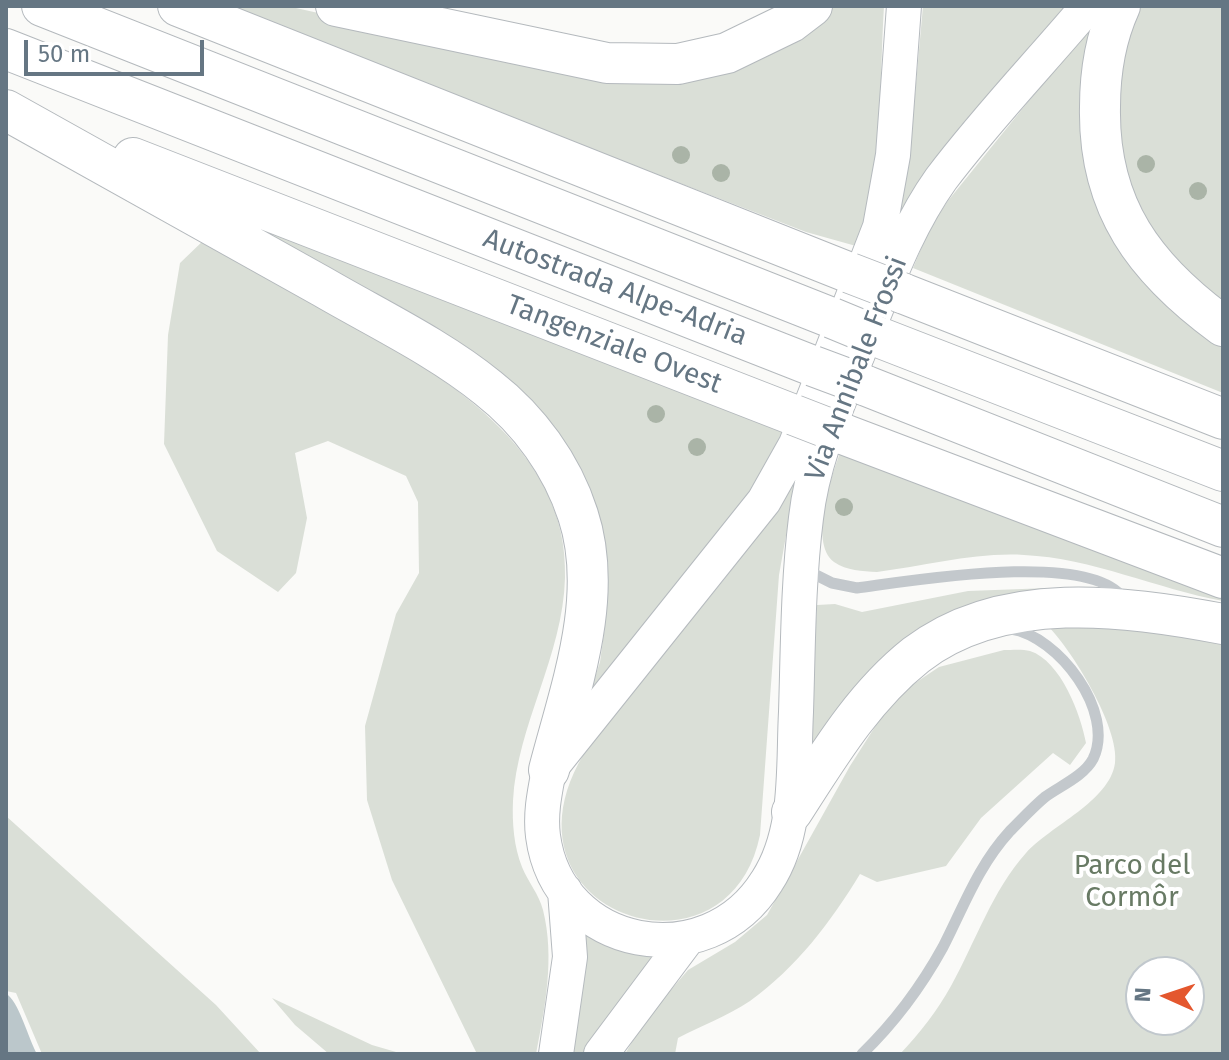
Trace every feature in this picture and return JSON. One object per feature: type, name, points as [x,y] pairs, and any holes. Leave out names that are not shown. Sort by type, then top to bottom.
[{"type":"highway","name":"Autostrada Alpe-Adria","points":[[42,6],[1223,471]]},
{"type":"highway","points":[[178,6],[1223,419]]},
{"type":"highway","points":[[336,6],[607,63],[678,64],[727,53],[791,22],[812,6]]},
{"type":"highway","points":[[1120,6],[1109,31],[1100,73],[1104,168],[1118,211],[1146,257],[1186,299],[1223,326]]},
{"type":"highway","name":"Autostrada Alpe-Adria","points":[[6,49],[1223,527]]},
{"type":"highway","points":[[6,109],[410,337],[487,387],[529,427],[559,472],[578,515],[587,567],[581,640],[549,770]]},
{"type":"highway","name":"Tangenziale Ovest","points":[[6,109],[1223,578]]},
{"type":"highway","points":[[792,812],[845,730],[870,700],[918,654],[970,627],[1036,610],[1129,609],[1223,624]]},
{"type":"main road","name":"Via Annibale Frossi","points":[[904,6],[885,205],[796,444],[764,501],[549,770],[542,804],[542,835],[548,857],[565,891],[594,920],[627,935],[687,939],[727,925],[750,904],[778,859],[792,812],[802,568],[815,464],[910,232],[941,179],[1088,6]]},
{"type":"main road","name":"Via Annibale Frossi","points":[[556,1054],[570,957],[565,891]]},
{"type":"main road","points":[[601,1054],[687,939]]},
{"type":"lane","points":[[802,568],[832,583],[857,588],[1024,571],[1078,575],[1115,588],[1129,609]]},
{"type":"lane","points":[[862,1054],[921,986],[963,900],[986,862],[1008,833],[1044,798],[1085,769],[1092,760],[1097,744],[1089,703],[1056,650],[1034,635],[1020,631],[970,627]]},
{"type":"green space","points":[[222,6],[287,6],[596,75],[832,6],[884,6],[876,158],[856,246],[806,232]]},
{"type":"green space","points":[[923,6],[1065,6],[945,151],[894,230],[909,161]]},
{"type":"green space","points":[[1135,6],[1223,6],[1223,314],[1131,209],[1110,132],[1125,26]]},
{"type":"green space","points":[[1091,24],[1084,67],[1084,144],[1223,341],[1223,393],[913,268],[930,227],[947,202]]},
{"type":"green space","points":[[174,183],[788,425],[741,507],[591,689],[600,662],[605,626],[605,574],[549,433]]},
{"type":"green space","points":[[206,238],[380,339],[457,390],[492,420],[522,453],[546,490],[561,532],[565,578],[562,607],[557,635],[516,773],[513,809],[517,851],[541,904],[547,928],[545,1000],[536,1054],[477,1054],[392,880],[367,800],[365,726],[396,614],[419,573],[418,502],[406,476],[328,441],[295,453],[307,518],[296,573],[278,592],[217,551],[164,444],[168,335],[180,263]]},
{"type":"green space","points":[[842,448],[1223,594],[1223,601],[1049,557],[969,557],[877,572],[844,567],[834,562],[826,552],[822,524],[828,490]]},
{"type":"green space","points":[[797,474],[779,575],[760,835],[739,884],[704,912],[662,921],[621,912],[586,888],[565,851],[564,802],[590,744],[722,582],[770,519]]},
{"type":"green space","points":[[1049,588],[1088,593],[998,601],[807,771],[817,605],[835,604],[862,612],[968,591]]},
{"type":"green space","name":"Parco del Cormôr","points":[[1065,622],[1223,640],[1223,1054],[900,1054],[928,1022],[946,995],[1003,883],[1014,868],[1037,843],[1091,801],[1111,777],[1115,763],[1110,730],[1092,689],[1046,624]]},
{"type":"green space","points":[[1004,650],[1027,650],[1041,657],[1068,690],[1086,743],[1070,765],[1053,753],[981,818],[946,866],[877,882],[860,874],[824,927],[783,974],[750,1001],[678,1038],[675,1054],[625,1054],[645,1020],[688,970],[735,942],[767,915],[850,766],[894,697],[939,667]]},
{"type":"green space","points":[[6,816],[216,1005],[261,1054],[42,1054],[16,993],[6,991]]},
{"type":"green space","points":[[586,935],[618,950],[657,956],[589,1054],[565,1054]]},
{"type":"green space","points":[[272,998],[372,1045],[403,1054],[329,1054],[295,1025]]},
{"type":"shaded area","points":[[6,994],[19,1011],[37,1054],[6,1054]]}]
